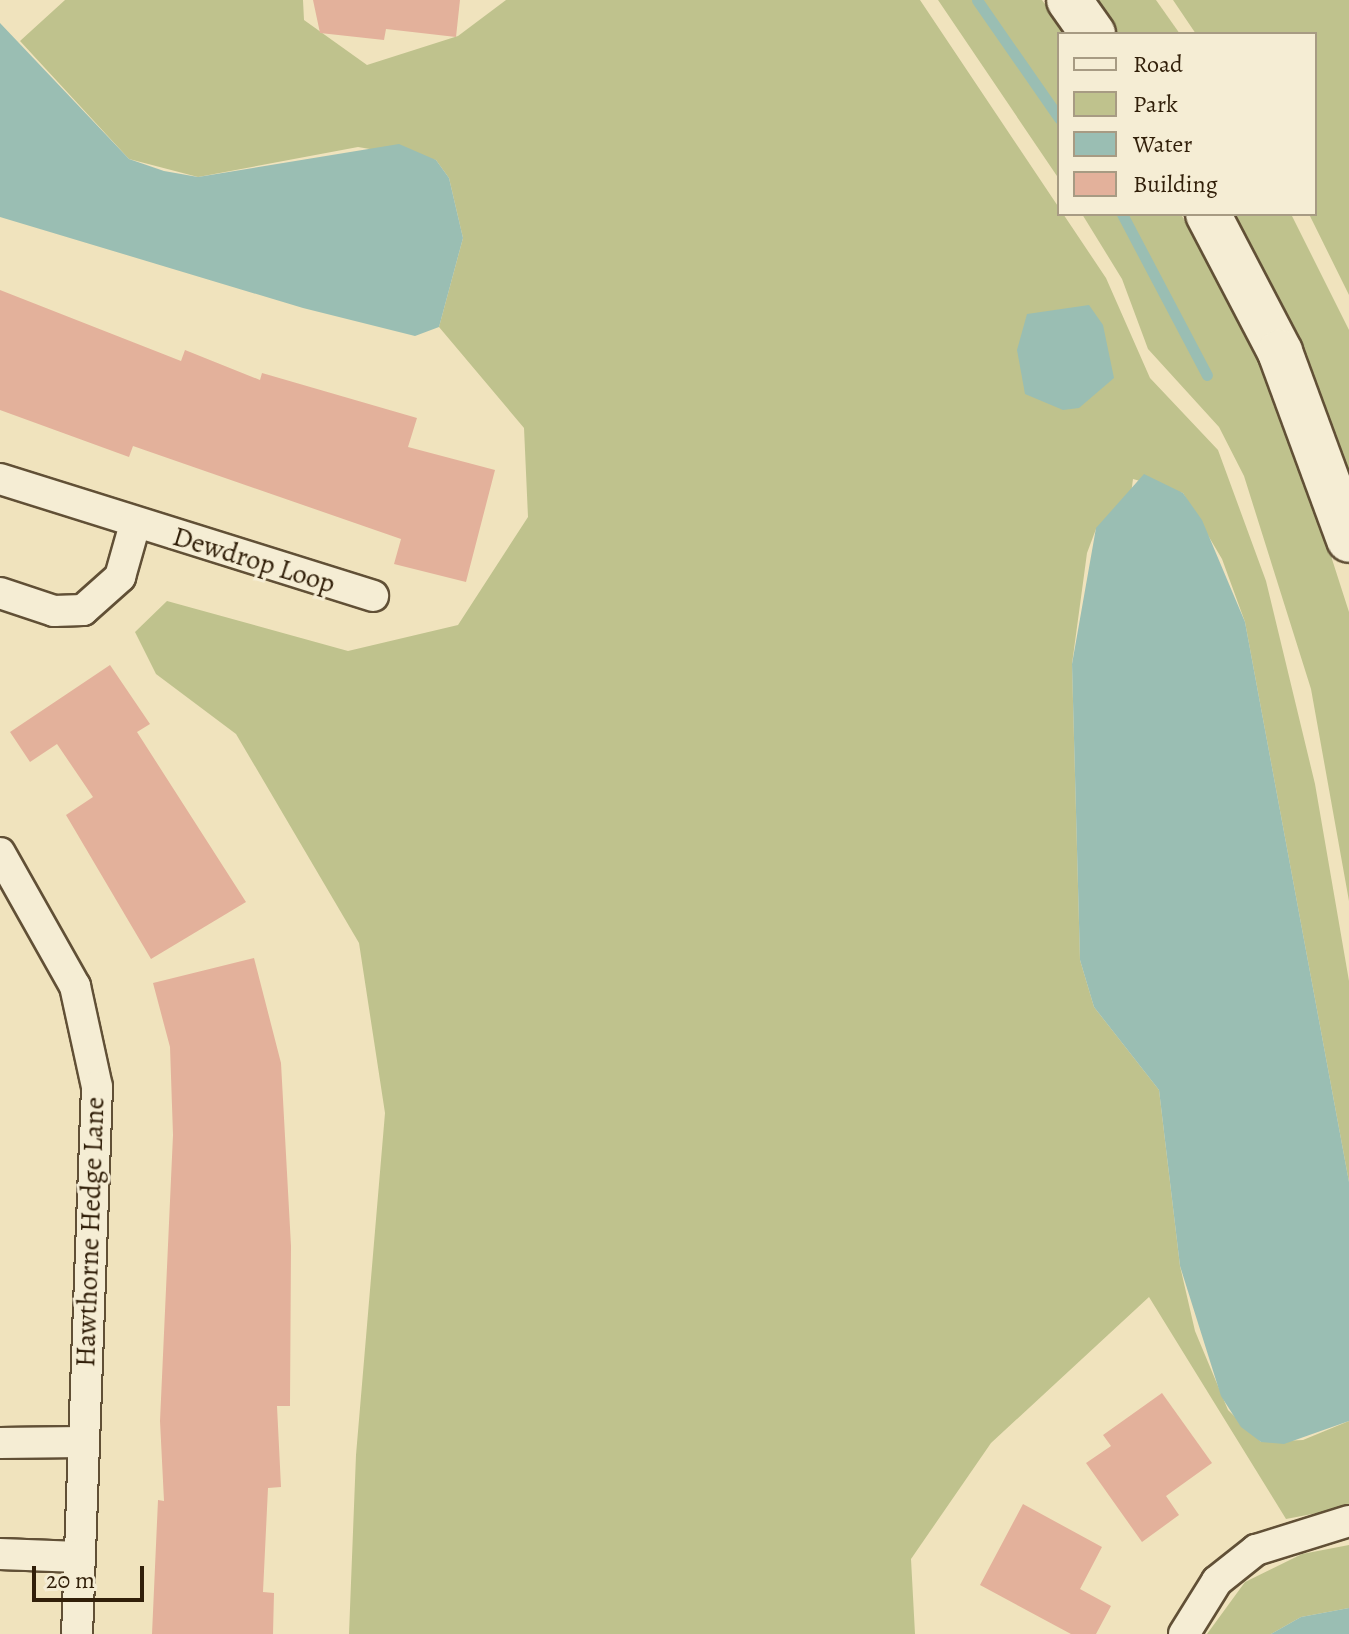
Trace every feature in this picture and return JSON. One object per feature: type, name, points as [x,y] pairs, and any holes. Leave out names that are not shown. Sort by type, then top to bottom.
[{"type":"street","points":[[1069,0],[1092,32]]},
{"type":"street","points":[[1209,216],[1280,352],[1349,540]]},
{"type":"street","name":"Dewdrop Loop","points":[[0,479],[135,524],[373,596]]},
{"type":"street","name":"Dewdrop Loop","points":[[0,593],[54,611],[83,610],[120,577],[135,524]]},
{"type":"street","name":"Hawthorne Hedge Lane","points":[[0,854],[61,955],[91,1036],[97,1087],[77,1634]]},
{"type":"street","points":[[0,1443],[82,1442]]},
{"type":"street","points":[[1184,1634],[1217,1581],[1256,1550],[1349,1521]]},
{"type":"street","points":[[0,1554],[79,1557]]},
{"type":"green space","points":[[65,0],[303,0],[304,20],[367,65],[458,36],[506,0],[920,0],[1057,205],[1057,216],[1065,216],[1106,278],[1150,378],[1218,450],[1266,581],[1315,784],[1349,981],[1349,1182],[1245,622],[1222,559],[1183,493],[1133,479],[1131,494],[1096,529],[1087,553],[1072,664],[1080,960],[1094,1007],[1159,1090],[1180,1266],[1195,1331],[1228,1410],[1261,1442],[1303,1440],[1349,1421],[1349,1507],[1286,1519],[1149,1297],[991,1443],[911,1559],[915,1634],[349,1634],[356,1455],[385,1113],[359,943],[236,734],[156,674],[135,632],[167,601],[348,651],[458,625],[528,517],[524,428],[439,327],[463,238],[449,178],[436,160],[358,147],[198,177],[129,159],[20,41]]},
{"type":"green space","points":[[938,0],[1042,0],[1065,32],[1057,32],[1057,176]]},
{"type":"green space","points":[[1090,0],[1156,0],[1179,32],[1113,32]]},
{"type":"green space","points":[[1173,0],[1349,0],[1349,295],[1310,216],[1317,216],[1317,32],[1195,32]]},
{"type":"green space","points":[[1083,216],[1182,216],[1265,373],[1304,472],[1349,612],[1349,901],[1311,689],[1244,476],[1219,427],[1148,349],[1122,279]]},
{"type":"green space","points":[[1231,216],[1292,216],[1349,330],[1349,475],[1303,358]]},
{"type":"green space","points":[[1349,1545],[1349,1608],[1301,1617],[1271,1634],[1207,1634],[1245,1582],[1302,1554]]},
{"type":"water","points":[[0,23],[129,159],[164,171],[198,177],[399,144],[436,160],[449,178],[463,238],[439,327],[415,336],[303,308],[0,217]]},
{"type":"water","points":[[1089,305],[1103,325],[1114,378],[1079,408],[1063,410],[1025,394],[1017,350],[1027,314]]},
{"type":"water","points":[[1144,474],[1183,493],[1202,520],[1245,622],[1349,1182],[1349,1421],[1284,1444],[1261,1442],[1241,1427],[1221,1396],[1180,1266],[1159,1090],[1094,1007],[1080,960],[1072,664],[1096,528]]},
{"type":"water","points":[[1349,1608],[1349,1634],[1271,1634],[1301,1617]]},
{"type":"building","points":[[313,0],[460,0],[456,37],[386,29],[384,40],[320,33]]},
{"type":"building","points":[[0,290],[181,361],[185,350],[260,380],[262,373],[417,418],[408,447],[495,470],[466,582],[394,564],[401,539],[133,446],[129,457],[0,410]]},
{"type":"building","points":[[110,665],[150,724],[137,732],[246,902],[151,959],[66,815],[93,797],[57,744],[30,762],[10,732]]},
{"type":"building","points":[[254,958],[281,1063],[291,1246],[290,1406],[277,1406],[281,1487],[268,1488],[263,1592],[274,1593],[273,1634],[152,1634],[158,1500],[164,1501],[160,1421],[173,1135],[170,1047],[153,983]]},
{"type":"building","points":[[1162,1393],[1212,1463],[1166,1496],[1179,1515],[1142,1542],[1086,1463],[1111,1446],[1103,1435]]},
{"type":"building","points":[[1023,1504],[1102,1547],[1080,1589],[1111,1606],[1096,1634],[1071,1634],[980,1585]]},
{"type":"waterway","points":[[977,0],[1057,115]]},
{"type":"waterway","points":[[1123,216],[1207,375]]}]
